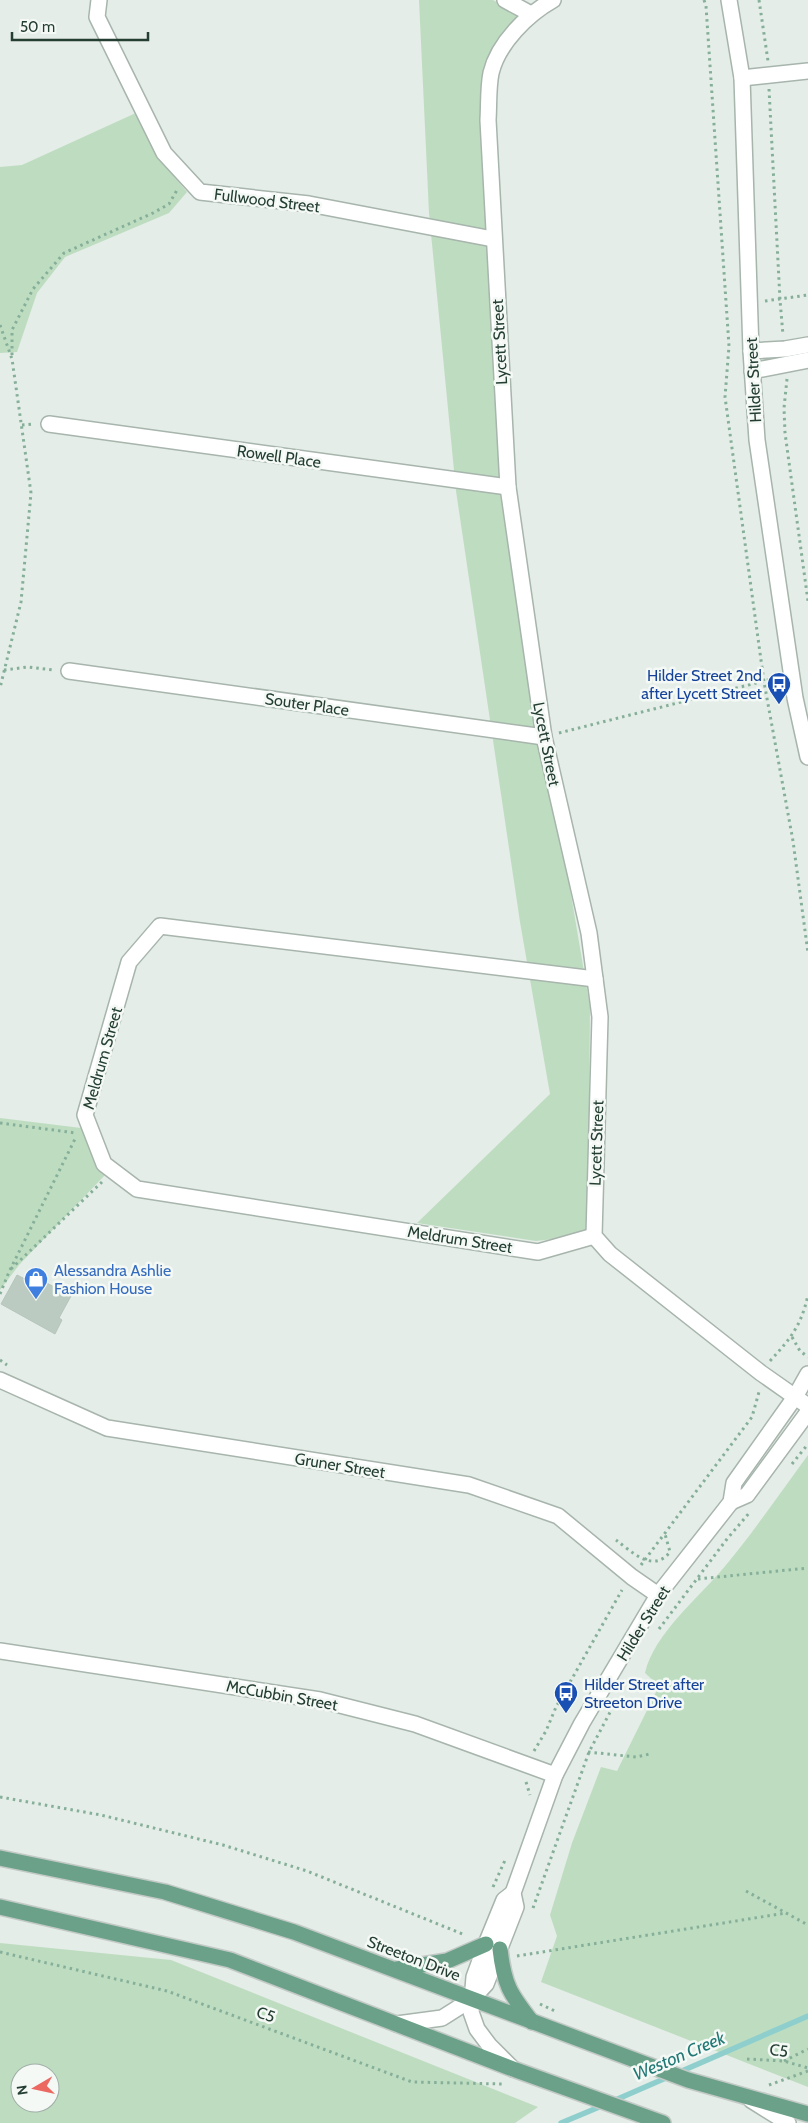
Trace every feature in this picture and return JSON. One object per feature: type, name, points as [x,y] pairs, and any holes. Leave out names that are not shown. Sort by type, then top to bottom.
[{"type":"main road","name":"Streeton Drive","points":[[0,1858],[165,1892],[294,1932],[688,2080],[808,2114]]},
{"type":"main road","points":[[0,1907],[230,1960],[513,2069],[663,2123]]},
{"type":"main road","points":[[393,1970],[447,1961],[493,1946],[505,1983],[512,1996],[532,2022]]},
{"type":"street","name":"Fullwood Street","points":[[99,0],[97,17],[164,153],[200,192],[309,204],[493,239]]},
{"type":"street","points":[[506,0],[531,14]]},
{"type":"street","name":"Lycett Street","points":[[553,0],[531,14],[502,48],[492,72],[488,120],[508,487],[544,737],[589,933],[600,1017],[594,1236]]},
{"type":"street","name":"Hilder Street","points":[[729,0],[742,78],[751,351],[757,440],[795,698],[808,757]]},
{"type":"street","points":[[742,78],[808,71]]},
{"type":"street","points":[[751,351],[785,349],[808,345]]},
{"type":"street","points":[[752,370],[808,360]]},
{"type":"street","name":"Rowell Place","points":[[49,424],[508,487]]},
{"type":"street","name":"Souter Place","points":[[69,671],[544,737]]},
{"type":"street","name":"Meldrum Street","points":[[594,1236],[538,1252],[137,1188],[104,1164],[85,1115],[129,962],[160,926],[596,979]]},
{"type":"street","points":[[594,1236],[610,1254],[761,1373],[808,1406]]},
{"type":"street","name":"Hilder Street","points":[[731,1502],[734,1483],[795,1398],[808,1374]]},
{"type":"street","name":"Gruner Street","points":[[0,1380],[108,1428],[468,1485],[558,1516],[658,1596]]},
{"type":"street","name":"Hilder Street","points":[[513,2069],[489,2045],[477,2028],[471,2012],[474,1977],[493,1946],[504,1900],[513,1893],[555,1775],[582,1723],[658,1596],[731,1502],[747,1495],[808,1412]]},
{"type":"street","name":"McCubbin Street","points":[[0,1651],[320,1700],[416,1724],[555,1775]]},
{"type":"street","points":[[397,2024],[442,2018],[472,1999]]},
{"type":"street","points":[[747,2098],[788,2123]]},
{"type":"path","points":[[704,0],[707,16],[730,346],[725,397],[764,682],[793,840],[808,953]]},
{"type":"path","points":[[759,0],[768,53],[780,300],[808,295]]},
{"type":"path","points":[[0,688],[22,602],[31,493],[12,359],[12,330],[33,289],[64,253],[169,204],[185,177]]},
{"type":"path","points":[[0,325],[12,359]]},
{"type":"path","points":[[788,382],[784,408],[785,433],[808,601]]},
{"type":"path","points":[[4,670],[28,668],[69,671]]},
{"type":"path","points":[[544,737],[792,674]]},
{"type":"path","points":[[0,1123],[78,1133],[0,1294]]},
{"type":"path","points":[[9,1272],[114,1171]]},
{"type":"path","points":[[530,1801],[530,1795],[524,1778],[525,1764],[546,1731],[556,1707],[617,1597],[752,1417],[760,1390],[761,1373],[792,1337],[804,1315],[808,1295]]},
{"type":"path","points":[[792,1337],[800,1351],[808,1357]]},
{"type":"path","points":[[792,1464],[808,1444]]},
{"type":"path","points":[[657,1632],[727,1539],[753,1509]]},
{"type":"path","points":[[697,1579],[808,1568]]},
{"type":"path","points":[[533,1910],[589,1752],[621,1692]]},
{"type":"path","points":[[574,1741],[589,1752],[636,1757],[650,1754]]},
{"type":"path","points":[[0,1797],[102,1815],[223,1845],[307,1871],[516,1956],[786,1913]]},
{"type":"path","points":[[490,1894],[510,1850]]},
{"type":"path","points":[[746,1891],[808,1925]]},
{"type":"path","points":[[518,1965],[516,1956],[520,1947]]},
{"type":"path","name":"C5","points":[[0,1952],[167,1991],[412,2082],[504,2084]]},
{"type":"path","points":[[534,2001],[560,2013]]},
{"type":"path","points":[[784,2061],[808,2049]]},
{"type":"path","name":"C5","points":[[747,2059],[784,2061],[808,2069]]},
{"type":"path","points":[[763,2088],[808,2069]]},
{"type":"green space","points":[[419,0],[493,0],[522,16],[490,57],[503,492],[590,1007],[588,1235],[536,1241],[417,1223],[550,1094],[520,922],[456,491],[429,213]]},
{"type":"green space","points":[[138,112],[156,155],[187,192],[169,213],[65,257],[37,293],[17,352],[0,353],[0,167],[22,165]]},
{"type":"green space","points":[[0,1118],[81,1128],[105,1175],[19,1265],[0,1290]]},
{"type":"green space","points":[[808,1455],[808,2087],[541,1982],[557,1936],[550,1915],[572,1843],[601,1767],[617,1771],[659,1686],[645,1673],[650,1658],[679,1616],[737,1552]]},
{"type":"green space","points":[[0,1943],[171,1960],[538,2107],[515,2123],[0,2123]]},
{"type":"building","name":"Alessandra Ashlie Fashion House","points":[[28,1273],[71,1296],[59,1318],[62,1320],[55,1334],[1,1304],[17,1275],[25,1279]]},
{"type":"waterway","name":"Weston Creek","points":[[613,2101],[808,2016]]},
{"type":"waterway","name":"Weston Creek","points":[[561,2123],[604,2105]]},
{"type":"place","name":"Hilder Street 2nd after Lycett Street","points":[[779,705]]},
{"type":"place","name":"Alessandra Ashlie Fashion House","points":[[36,1300]]},
{"type":"place","name":"Hilder Street after Streeton Drive","points":[[566,1714]]}]
